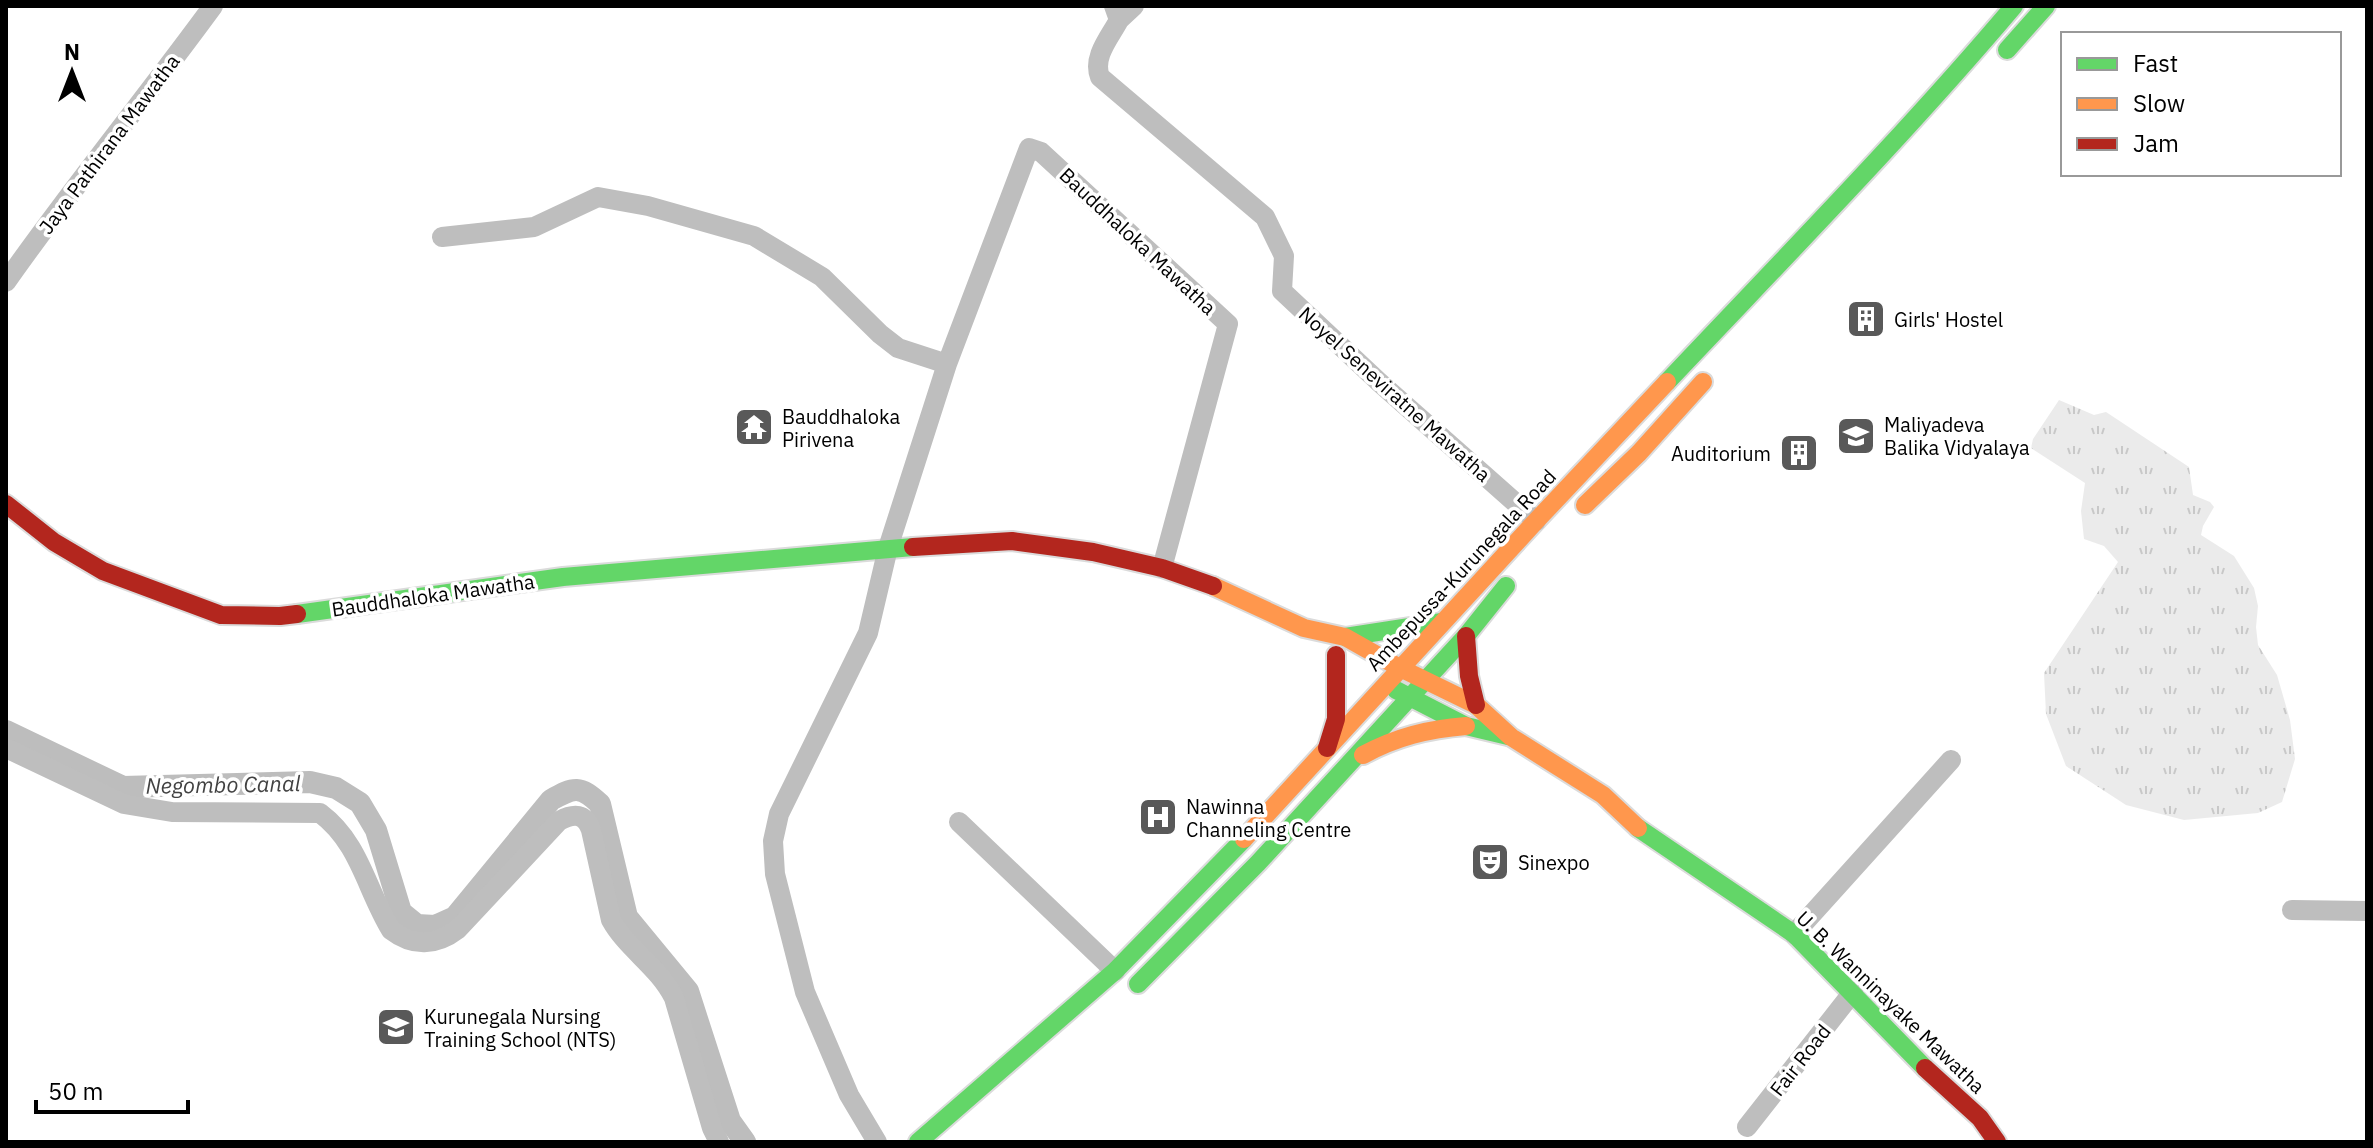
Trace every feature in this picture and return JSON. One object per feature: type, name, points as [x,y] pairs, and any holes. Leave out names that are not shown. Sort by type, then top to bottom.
[{"type":"main road","name":"Ambepussa-Kurunegala Road","points":[[1121,1000],[1258,863],[1351,762],[1391,687],[1412,674],[1442,622],[1892,144],[2014,6]]},
{"type":"main road","points":[[1991,69],[2046,6]]},
{"type":"main road","points":[[1577,513],[1639,453],[1712,372]]},
{"type":"main road","name":"Bauddhaloka Mawatha","points":[[6,504],[54,542],[103,571],[221,615],[280,616],[563,577],[888,548],[1012,541],[1093,552],[1198,579],[1304,628],[1345,637],[1412,674]]},
{"type":"main road","name":"Ambepussa-Kurunegala Road","points":[[918,1142],[1115,971],[1240,844],[1327,748],[1391,687],[1466,636],[1517,574]]},
{"type":"main road","points":[[1345,637],[1442,622]]},
{"type":"main road","name":"Bauddhaloka Mawatha","points":[[1304,628],[1342,658],[1336,719],[1327,748]]},
{"type":"main road","points":[[1466,636],[1469,676],[1476,705]]},
{"type":"main road","name":"U. B. Wanninayake Mawatha","points":[[1412,674],[1476,705],[1511,737],[1603,795],[1634,825],[1794,934],[1912,1056],[1980,1118],[1997,1142]]},
{"type":"main road","name":"U. B. Wanninayake Mawatha","points":[[1391,687],[1466,726],[1511,737]]},
{"type":"main road","points":[[1351,762],[1406,733],[1466,726]]},
{"type":"street","name":"Jaya Pathirana Mawatha","points":[[6,282],[55,212],[213,6]]},
{"type":"street","name":"Noyel Seneviratne Mawatha","points":[[1122,11],[1097,60],[1100,77],[1265,217],[1284,256],[1282,291],[1536,521]]},
{"type":"street","name":"Bauddhaloka Mawatha","points":[[888,548],[947,364],[1029,148],[1041,152],[1228,324],[1162,568]]},
{"type":"street","points":[[442,237],[534,227],[598,197],[648,206],[754,236],[822,277],[898,348],[947,364]]},
{"type":"street","points":[[877,1142],[849,1095],[805,992],[775,874],[773,841],[779,814],[868,633],[888,548]]},
{"type":"street","points":[[6,748],[124,804],[147,810],[320,813],[347,839],[391,930],[401,938],[416,943],[432,943],[458,929],[559,821],[578,815],[588,821],[591,830],[611,920],[617,931],[666,982],[674,998],[712,1128],[719,1142]]},
{"type":"street","points":[[1794,934],[1951,760]]},
{"type":"street","points":[[959,822],[1115,971]]},
{"type":"street","points":[[2292,910],[2367,911]]},
{"type":"street","name":"Fair Road","points":[[1747,1127],[1853,992]]},
{"type":"green space","points":[[2059,400],[2094,415],[2106,412],[2189,467],[2193,495],[2214,507],[2201,535],[2234,556],[2254,588],[2258,606],[2258,645],[2277,675],[2290,720],[2295,759],[2282,802],[2258,813],[2184,820],[2126,805],[2066,766],[2046,714],[2044,673],[2118,562],[2104,546],[2084,539],[2081,511],[2085,483],[2031,448],[2033,439]]},
{"type":"waterway","name":"Negombo Canal","points":[[6,731],[123,787],[310,782],[336,788],[360,803],[376,830],[401,912],[417,925],[435,926],[455,917],[551,800],[566,792],[582,791],[600,804],[627,917],[688,991],[730,1121],[745,1142]]},
{"type":"traffic: fast","points":[[1667,382],[1887,149],[2014,6]]},
{"type":"traffic: fast","points":[[2007,50],[2046,6]]},
{"type":"traffic: fast","points":[[297,614],[563,577],[913,547]]},
{"type":"traffic: fast","points":[[1138,984],[1258,863],[1466,636],[1506,586]]},
{"type":"traffic: fast","points":[[1345,637],[1442,622]]},
{"type":"traffic: fast","points":[[1396,690],[1466,726],[1508,736]]},
{"type":"traffic: fast","points":[[1638,828],[1794,934],[1925,1068]]},
{"type":"traffic: fast","points":[[918,1142],[1115,971],[1244,839]]},
{"type":"traffic: slow","points":[[1244,839],[1667,382]]},
{"type":"traffic: slow","points":[[1585,505],[1639,453],[1703,382]]},
{"type":"traffic: slow","points":[[1213,586],[1304,628],[1345,637],[1476,705],[1511,737],[1603,795],[1638,828]]},
{"type":"traffic: slow","points":[[1363,755],[1413,735],[1466,726]]},
{"type":"traffic: jam","points":[[6,504],[54,542],[103,571],[221,615],[297,614]]},
{"type":"traffic: jam","points":[[913,547],[1012,541],[1093,552],[1162,568],[1213,586]]},
{"type":"traffic: jam","points":[[1466,636],[1469,676],[1476,705]]},
{"type":"traffic: jam","points":[[1327,748],[1336,719],[1336,655]]},
{"type":"traffic: jam","points":[[1925,1068],[1980,1118],[1997,1142]]},
{"type":"place","name":"Girls' Hostel","points":[[1866,319]]},
{"type":"place","name":"Bauddhaloka Pirivena","points":[[754,427]]},
{"type":"place","name":"Maliyadeva Balika Vidyalaya","points":[[1856,436]]},
{"type":"place","name":"Auditorium","points":[[1799,453]]},
{"type":"place","name":"Nawinna Channeling Centre","points":[[1158,817]]},
{"type":"place","name":"Sinexpo","points":[[1490,862]]},
{"type":"place","name":"Kurunegala Nursing Training School (NTS)","points":[[396,1027]]}]
